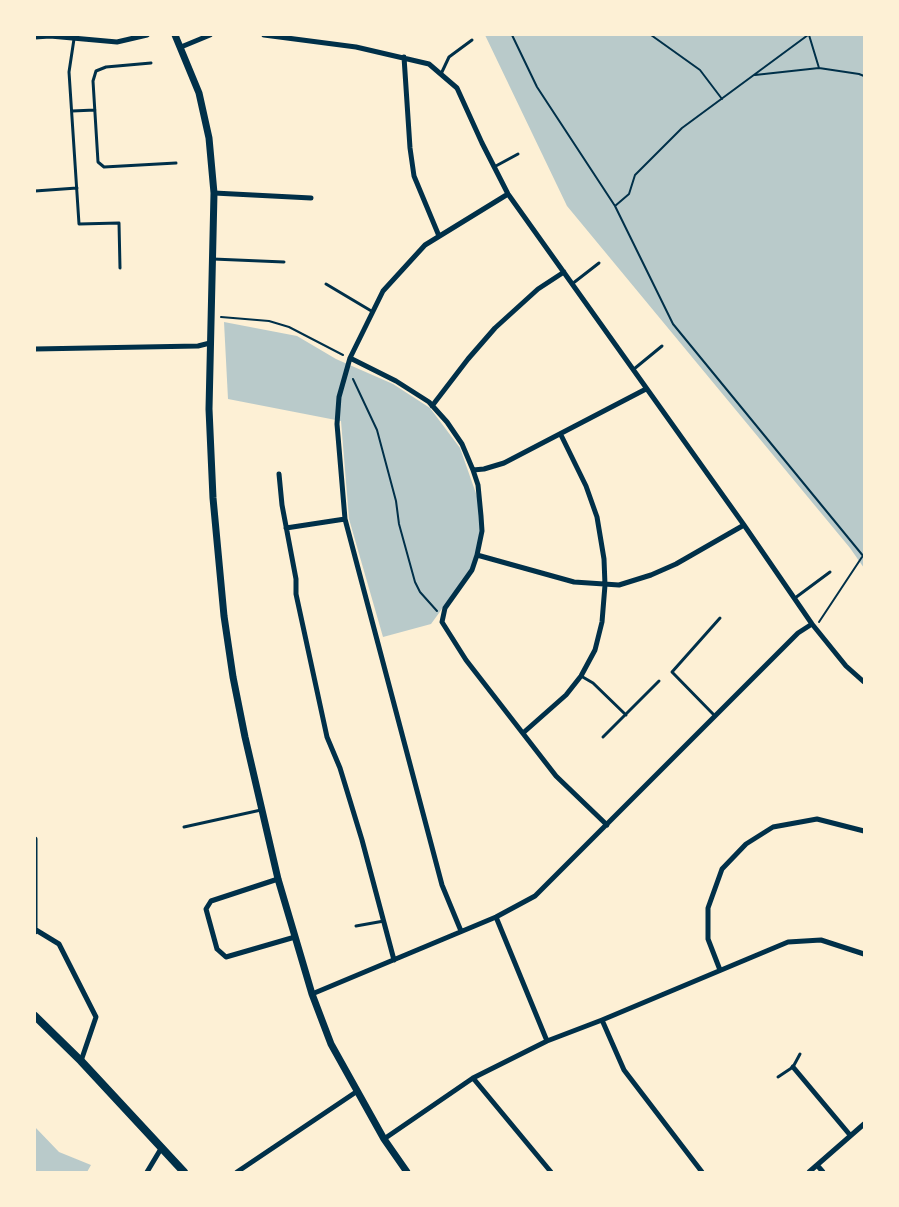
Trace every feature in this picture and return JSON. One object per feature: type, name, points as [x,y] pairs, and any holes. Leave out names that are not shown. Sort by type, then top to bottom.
[{"type":"main road","points":[[35,1016],[81,1061],[184,1172]]},
{"type":"street","points":[[35,37],[50,36],[117,42],[147,35]]},
{"type":"street","points":[[174,35],[199,93],[209,138],[214,193],[209,409],[212,498],[224,616],[233,677],[245,737],[278,879],[312,994],[330,1044],[384,1139],[407,1172]]},
{"type":"street","points":[[180,47],[210,35]]},
{"type":"street","points":[[264,35],[356,47],[404,57],[429,64],[457,88],[508,194],[744,525],[813,626],[846,666],[864,682]]},
{"type":"street","points":[[404,57],[410,148],[414,176],[439,236]]},
{"type":"street","points":[[214,193],[311,198]]},
{"type":"street","points":[[461,931],[442,885],[345,519],[337,424],[339,397],[350,358],[383,291],[425,245],[508,194]]},
{"type":"street","points":[[432,406],[468,359],[495,328],[538,289],[564,272]]},
{"type":"street","points":[[35,349],[198,346],[210,343]]},
{"type":"street","points":[[350,358],[396,380],[432,406],[455,432],[468,455],[479,493],[482,531],[472,570],[445,608],[442,622],[466,660],[556,776],[607,826]]},
{"type":"street","points":[[473,470],[495,467],[504,463],[561,435],[646,389]]},
{"type":"street","points":[[523,733],[566,695],[581,676],[594,650],[602,622],[604,559],[597,517],[586,486],[561,435]]},
{"type":"street","points":[[279,474],[282,505],[296,578],[296,594],[327,738],[340,768],[362,840],[394,960]]},
{"type":"street","points":[[286,528],[345,519]]},
{"type":"street","points":[[477,555],[566,580],[619,585],[668,568],[705,549],[744,525]]},
{"type":"street","points":[[312,994],[496,917],[534,896],[607,826],[798,634],[813,626]]},
{"type":"street","points":[[720,970],[708,939],[708,908],[722,869],[746,844],[773,827],[817,819],[864,831]]},
{"type":"street","points":[[35,839],[36,931],[59,944],[96,1017],[81,1061]]},
{"type":"street","points":[[278,879],[211,901],[206,909],[217,949],[226,957],[295,937]]},
{"type":"street","points":[[496,917],[547,1041]]},
{"type":"street","points":[[384,1139],[473,1078],[547,1041],[788,942],[821,940],[864,954]]},
{"type":"street","points":[[602,1020],[624,1070],[702,1172]]},
{"type":"street","points":[[793,1067],[850,1135]]},
{"type":"street","points":[[473,1078],[551,1172]]},
{"type":"street","points":[[237,1172],[356,1092]]},
{"type":"street","points":[[809,1172],[864,1124]]},
{"type":"street","points":[[147,1172],[162,1147]]},
{"type":"street","points":[[818,1164],[823,1172]]},
{"type":"lane","points":[[74,39],[69,72],[79,224],[119,223],[120,268]]},
{"type":"lane","points":[[440,74],[449,57],[472,40]]},
{"type":"lane","points":[[151,63],[106,67],[96,71],[93,81],[98,162],[104,167],[176,163]]},
{"type":"lane","points":[[72,111],[94,110]]},
{"type":"lane","points":[[494,168],[518,154]]},
{"type":"lane","points":[[35,191],[77,188]]},
{"type":"lane","points":[[213,259],[284,262]]},
{"type":"lane","points":[[572,284],[599,264]]},
{"type":"lane","points":[[326,284],[373,312]]},
{"type":"lane","points":[[633,369],[662,346]]},
{"type":"lane","points":[[794,598],[830,572]]},
{"type":"lane","points":[[715,717],[672,672],[720,618]]},
{"type":"lane","points":[[581,676],[593,683],[626,715]]},
{"type":"lane","points":[[603,737],[659,681]]},
{"type":"lane","points":[[184,827],[262,810]]},
{"type":"lane","points":[[356,926],[384,922]]},
{"type":"lane","points":[[778,1077],[793,1067],[800,1054]]},
{"type":"path","points":[[512,35],[537,88],[615,206],[673,324],[863,557],[813,626]]},
{"type":"path","points":[[651,35],[700,70],[722,99]]},
{"type":"path","points":[[615,206],[629,194],[635,175],[682,128],[808,35],[819,68]]},
{"type":"path","points":[[753,75],[819,68],[864,76]]},
{"type":"path","points":[[211,317],[269,321],[289,328],[350,358]]},
{"type":"path","points":[[346,372],[352,376],[377,430],[396,501],[399,524],[414,582],[420,592],[442,616]]},
{"type":"shaded area","points":[[485,35],[864,35],[864,568],[850,548],[567,206]]},
{"type":"shaded area","points":[[224,322],[297,336],[336,359],[393,384],[430,408],[460,448],[479,502],[480,530],[477,550],[471,569],[431,624],[383,637],[349,519],[341,421],[228,399]]},
{"type":"shaded area","points":[[35,1127],[59,1152],[91,1165],[87,1172],[35,1172]]}]
